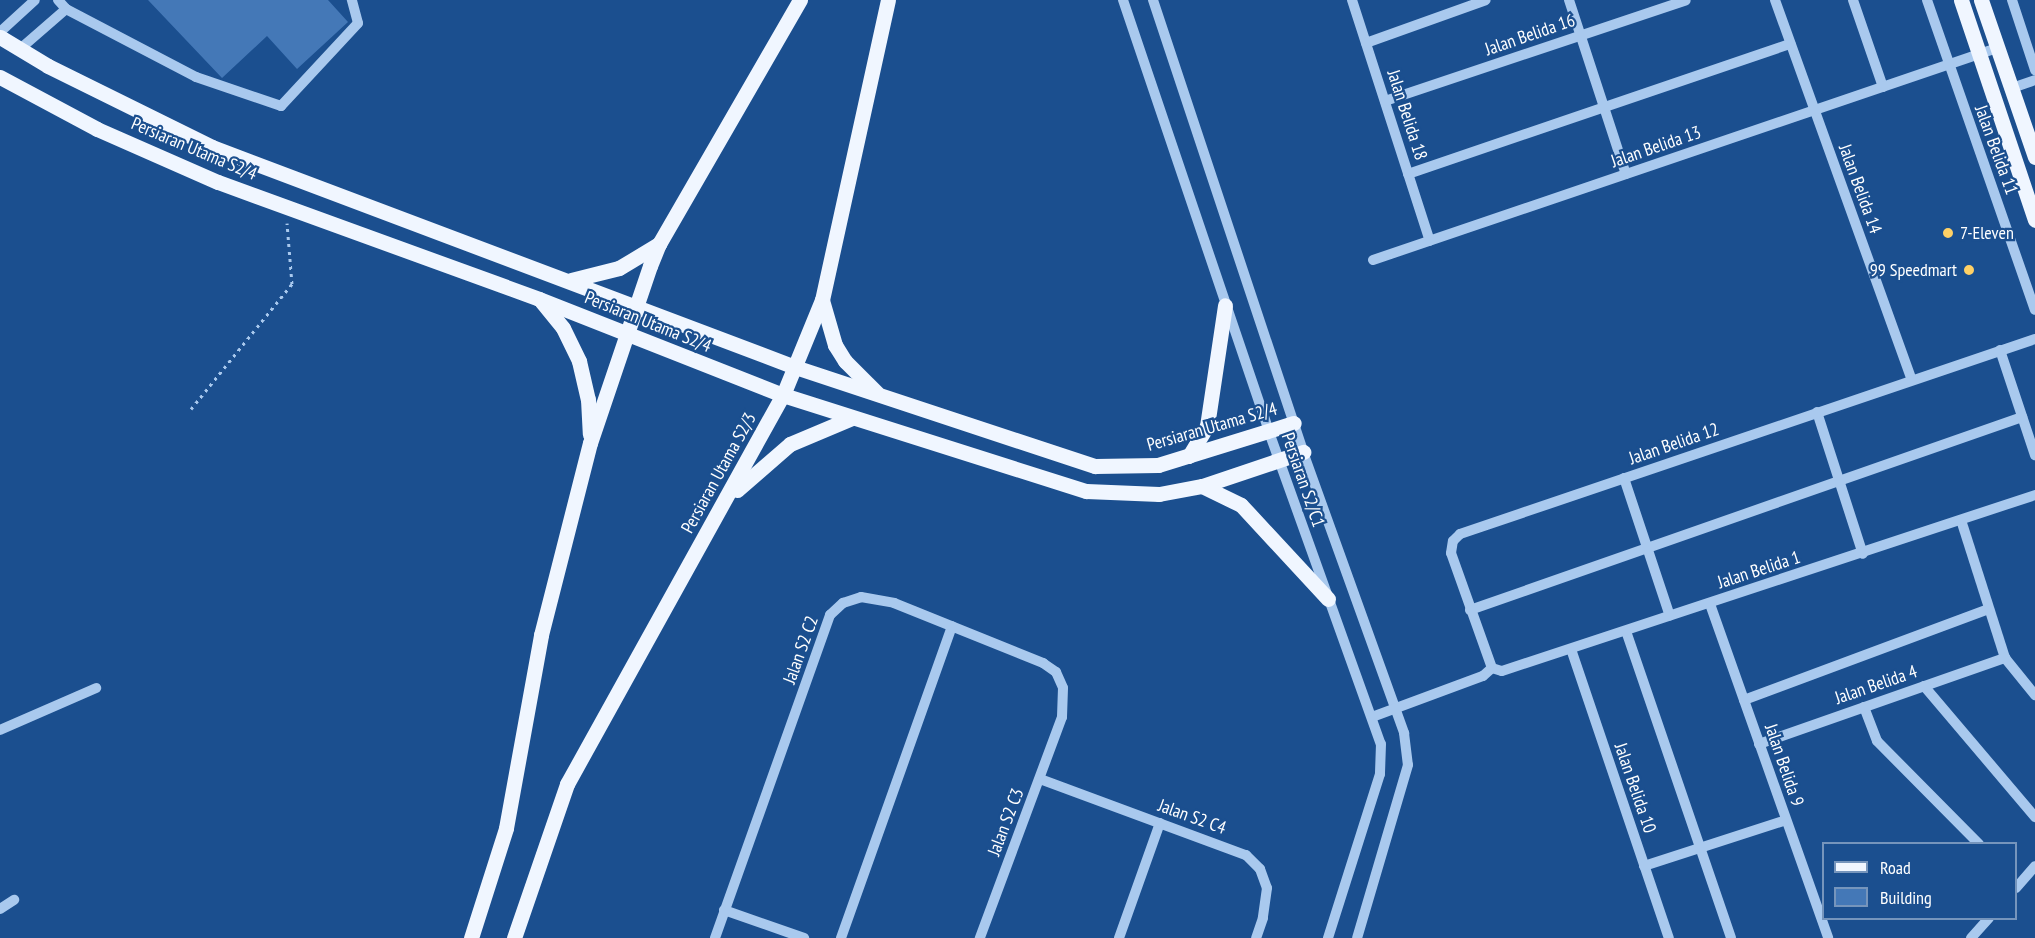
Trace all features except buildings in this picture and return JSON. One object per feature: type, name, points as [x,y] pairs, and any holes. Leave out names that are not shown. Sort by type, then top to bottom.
[{"type":"main road","points":[[471,938],[506,828],[541,635],[590,443],[637,306],[659,244],[800,0]]},
{"type":"main road","name":"Persiaran Utama S2/3","points":[[514,938],[567,784],[730,496],[783,395],[822,300],[888,0]]},
{"type":"main road","points":[[1961,0],[2035,220]]},
{"type":"main road","points":[[1981,0],[2035,157]]},
{"type":"main road","name":"Persiaran Utama S2/4","points":[[0,37],[212,147],[571,280],[795,367],[882,398],[1095,466],[1138,467],[1189,456],[1294,423]]},
{"type":"main road","name":"Persiaran Utama S2/4","points":[[0,77],[97,129],[218,182],[539,299],[627,337],[783,395],[1086,491],[1159,494],[1202,486],[1303,452]]},
{"type":"main road","points":[[571,280],[619,268],[659,244]]},
{"type":"main road","points":[[539,299],[563,328],[579,362],[588,399],[590,443]]},
{"type":"main road","points":[[822,300],[835,345],[844,361],[882,398]]},
{"type":"main road","points":[[1189,456],[1207,426],[1225,305]]},
{"type":"main road","points":[[730,496],[790,444],[852,418]]},
{"type":"main road","points":[[1202,486],[1242,505],[1328,599]]},
{"type":"street","points":[[0,32],[35,0]]},
{"type":"street","points":[[58,0],[66,9],[196,77],[281,106],[358,23],[352,0]]},
{"type":"street","name":"Persiaran S2/C1","points":[[1123,0],[1269,432],[1381,744],[1380,774],[1328,938]]},
{"type":"street","name":"Persiaran S2/C1","points":[[1153,0],[1303,452],[1396,708],[1408,765],[1357,938]]},
{"type":"street","name":"Jalan Belida 18","points":[[1352,0],[1430,241]]},
{"type":"street","points":[[1366,43],[1486,0]]},
{"type":"street","points":[[1569,0],[1626,174]]},
{"type":"street","name":"Jalan Belida 16","points":[[1385,102],[1686,0]]},
{"type":"street","name":"Jalan Belida 14","points":[[1774,0],[1912,380]]},
{"type":"street","points":[[1853,0],[1883,87]]},
{"type":"street","name":"Jalan Belida 11","points":[[1927,0],[2035,310]]},
{"type":"street","points":[[2012,0],[2035,70]]},
{"type":"street","points":[[20,49],[66,9]]},
{"type":"street","points":[[1408,174],[1790,44]]},
{"type":"street","name":"Jalan Belida 13","points":[[1373,260],[1998,48]]},
{"type":"street","points":[[2012,88],[2035,80]]},
{"type":"street","name":"Jalan Belida 12","points":[[1492,668],[1452,553],[1453,541],[1460,534],[2035,339]]},
{"type":"street","points":[[2000,350],[2035,455]]},
{"type":"street","points":[[1817,412],[1863,554]]},
{"type":"street","points":[[1470,610],[2022,417]]},
{"type":"street","points":[[1624,478],[1670,616]]},
{"type":"street","name":"Jalan Belida 1","points":[[1492,668],[1502,671],[1863,554],[2035,495]]},
{"type":"street","points":[[1961,520],[2004,658],[2035,695]]},
{"type":"street","name":"Jalan S2 C2","points":[[715,938],[830,615],[843,603],[861,597],[894,603],[1043,663],[1056,672],[1063,688],[1062,717]]},
{"type":"street","name":"Jalan Belida 9","points":[[1710,604],[1828,938]]},
{"type":"street","points":[[1744,700],[1989,609]]},
{"type":"street","points":[[841,938],[952,626]]},
{"type":"street","points":[[1626,631],[1731,938]]},
{"type":"street","name":"Jalan Belida 10","points":[[1571,649],[1669,938]]},
{"type":"street","name":"Jalan Belida 4","points":[[1759,744],[2004,658]]},
{"type":"street","points":[[1372,717],[1483,676],[1492,668]]},
{"type":"street","points":[[1924,686],[2035,817]]},
{"type":"street","points":[[0,730],[96,688]]},
{"type":"street","points":[[1864,707],[1876,741],[1977,842]]},
{"type":"street","name":"Jalan S2 C3","points":[[980,938],[1062,717]]},
{"type":"street","name":"Jalan S2 C4","points":[[1040,779],[1246,855],[1260,869],[1267,888],[1263,918],[1256,938]]},
{"type":"street","points":[[1644,866],[1786,820]]},
{"type":"street","points":[[1119,938],[1160,823]]},
{"type":"street","points":[[2017,884],[2035,866]]},
{"type":"street","points":[[0,909],[14,900]]},
{"type":"street","points":[[724,910],[804,938]]},
{"type":"street","points":[[1975,937],[1988,920]]},
{"type":"path","points":[[191,409],[292,284],[285,207]]},
{"type":"place","name":"7-Eleven","points":[[1948,233]]},
{"type":"place","name":"99 Speedmart","points":[[1969,270]]}]
